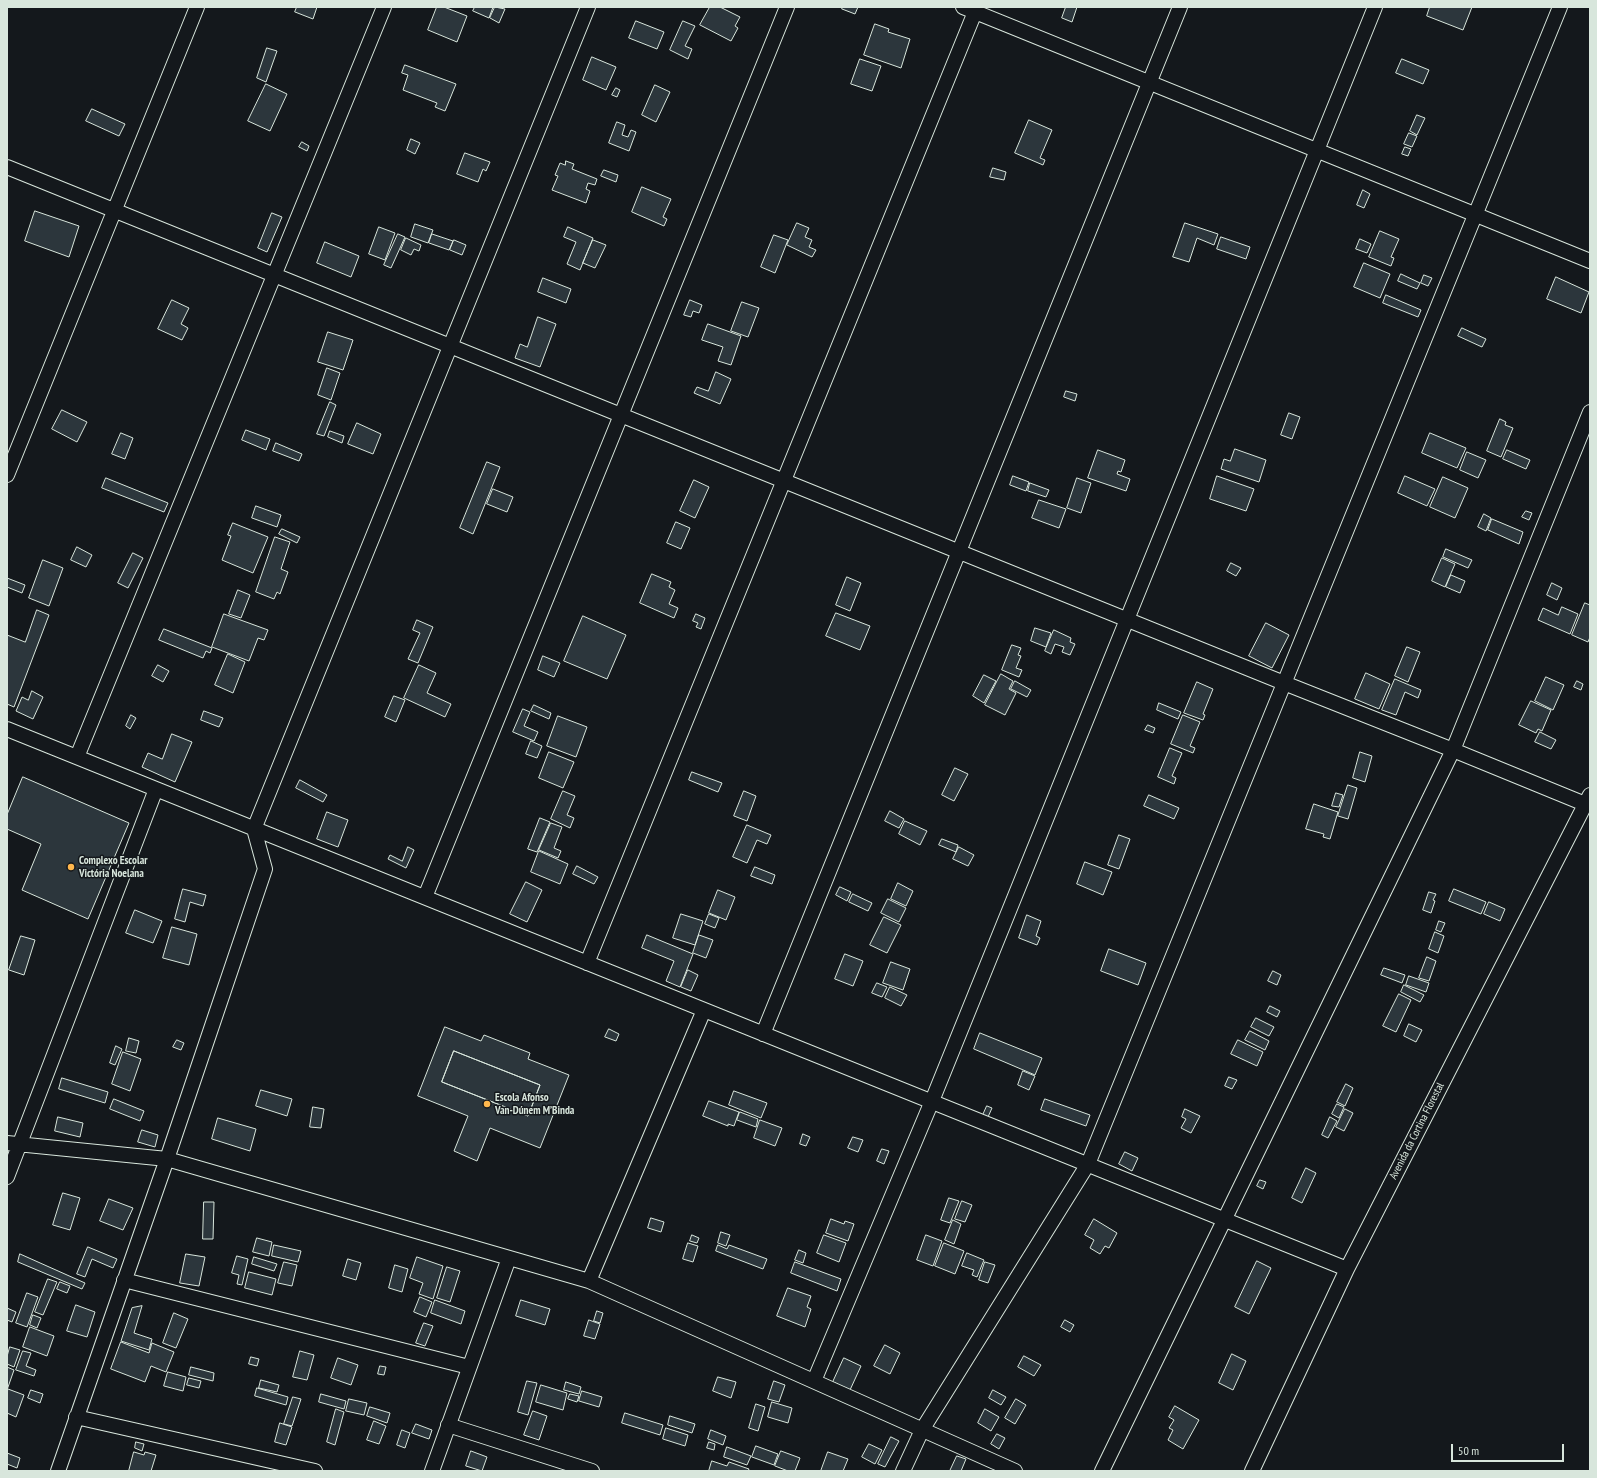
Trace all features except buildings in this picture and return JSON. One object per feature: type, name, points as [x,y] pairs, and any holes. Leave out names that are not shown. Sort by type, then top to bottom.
[{"type":"street","points":[[7,475],[196,7]]},
{"type":"street","points":[[78,757],[384,7]]},
{"type":"street","points":[[58,1471],[167,1159],[265,869],[254,829],[588,7]]},
{"type":"street","points":[[425,897],[786,7]]},
{"type":"street","points":[[763,1034],[1180,7]]},
{"type":"street","points":[[814,1381],[932,1101],[1375,7]]},
{"type":"street","points":[[903,1471],[922,1430],[1088,1164],[1560,7]]},
{"type":"street","points":[[587,963],[783,480],[971,9],[1590,261]]},
{"type":"street","points":[[7,167],[1284,683],[1453,750],[1588,800]]},
{"type":"street","points":[[1102,1471],[1453,750],[1590,412]]},
{"type":"street","points":[[7,729],[1347,1269]]},
{"type":"street","points":[[7,1177],[13,1144],[156,789]]},
{"type":"street","name":"Avenida da Cortina Florestal","points":[[1252,1471],[1347,1269],[1588,800]]},
{"type":"street","points":[[589,1281],[704,1010]]},
{"type":"street","points":[[13,1144],[167,1159],[589,1281],[1015,1471]]},
{"type":"street","points":[[432,1471],[509,1258]]},
{"type":"street","points":[[124,1280],[469,1367]]},
{"type":"street","points":[[76,1417],[315,1471]]},
{"type":"street","points":[[448,1425],[592,1471]]},
{"type":"place","name":"Complexo Escolar Victória Noelana","points":[[71,867]]},
{"type":"place","name":"Escola Afonso Van-Dúnem M’Binda","points":[[487,1104]]}]
